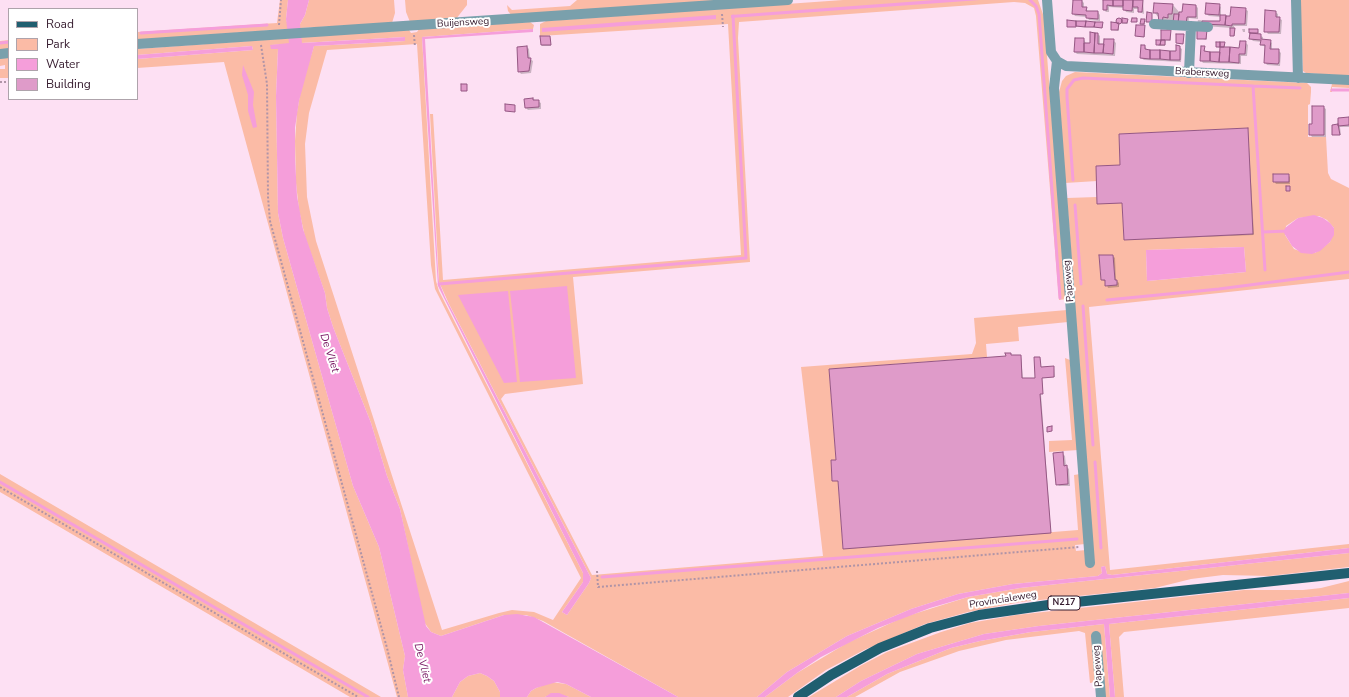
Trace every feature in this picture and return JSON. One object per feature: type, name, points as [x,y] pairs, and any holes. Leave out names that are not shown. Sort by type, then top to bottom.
[{"type":"main road","name":"Provincialeweg","points":[[798,697],[831,675],[880,648],[930,628],[979,615],[1048,605],[1349,573]]},
{"type":"street","name":"Buijensweg","points":[[138,44],[788,0]]},
{"type":"street","name":"Papeweg","points":[[1047,0],[1051,52],[1057,61],[1054,88],[1090,563]]},
{"type":"street","points":[[1296,0],[1298,78]]},
{"type":"street","points":[[1154,24],[1208,27]]},
{"type":"street","points":[[1189,73],[1191,26]]},
{"type":"street","name":"Brabersweg","points":[[1057,61],[1066,66],[1077,67],[1349,80]]},
{"type":"street","name":"Papeweg","points":[[1096,636],[1100,697]]},
{"type":"path","points":[[278,34],[282,0]]},
{"type":"path","points":[[722,5],[723,27]]},
{"type":"path","points":[[260,35],[267,84],[268,197],[270,221],[387,648],[399,697]]},
{"type":"path","points":[[0,487],[358,697]]},
{"type":"path","points":[[596,571],[598,587],[1075,547]]},
{"type":"green space","points":[[280,0],[288,0],[286,19],[289,29],[138,40],[138,32],[277,23]]},
{"type":"green space","points":[[309,0],[394,0],[395,13],[392,23],[300,28],[300,24],[305,15]]},
{"type":"green space","points":[[405,0],[467,0],[467,5],[456,19],[410,22],[406,12]]},
{"type":"green space","points":[[577,0],[730,0],[512,16],[508,11],[507,5],[512,10],[570,6]]},
{"type":"green space","points":[[843,0],[1038,0],[1044,17],[1066,299],[1059,300],[1036,16],[1034,8],[1025,3],[1014,2],[739,22],[738,38],[750,262],[573,277],[583,384],[505,394],[501,399],[592,575],[823,556],[801,367],[972,354],[976,343],[974,318],[1067,310],[1068,322],[1018,327],[1019,341],[986,344],[987,357],[829,369],[836,460],[831,460],[832,481],[838,481],[843,549],[1078,530],[1074,475],[1080,474],[1085,544],[1075,545],[1076,551],[1086,550],[1094,564],[1067,198],[1097,197],[1122,203],[1124,240],[1253,234],[1248,128],[1119,134],[1120,165],[1096,166],[1097,181],[1065,183],[1059,92],[1062,81],[1066,76],[1075,72],[1307,83],[1311,87],[1310,104],[1308,105],[1308,137],[1326,137],[1328,173],[1331,179],[1349,188],[1349,279],[1089,307],[1110,570],[1349,544],[1349,548],[1112,575],[1107,574],[1105,566],[1101,567],[1102,573],[1098,576],[1013,584],[958,594],[911,609],[847,636],[787,672],[757,697],[678,697],[543,621],[526,615],[504,615],[441,636],[431,632],[424,622],[400,509],[387,476],[371,423],[333,327],[327,308],[325,293],[305,237],[299,210],[296,183],[295,141],[297,112],[302,84],[314,46],[405,41],[405,37],[301,43],[301,37],[409,30],[411,33],[417,32],[419,29],[530,22],[534,25],[533,29],[422,37],[436,281],[439,291],[583,573],[583,582],[562,612],[567,615],[591,578],[439,282],[430,114],[433,114],[443,280],[741,255],[728,24],[540,36],[540,24],[546,21]],"holes":[[[417,44],[431,265],[435,289],[581,578],[553,620],[534,612],[512,610],[442,630],[316,241],[307,197],[305,144],[309,113],[327,50]],[[1273,174],[1288,174],[1288,182],[1273,182]],[[1319,216],[1327,220],[1334,228],[1330,242],[1315,253],[1305,253],[1294,249],[1285,235],[1286,226],[1298,218]],[[1244,247],[1246,272],[1147,281],[1146,250]],[[1099,255],[1113,255],[1115,280],[1117,280],[1117,285],[1105,286],[1105,280],[1101,280]]]},
{"type":"green space","points":[[1300,0],[1349,0],[1349,76],[1306,73],[1303,71]]},
{"type":"green space","points":[[290,38],[289,44],[271,45],[271,49],[278,49],[276,96],[278,213],[283,238],[353,486],[379,547],[405,656],[403,670],[408,697],[397,697],[224,62],[138,68],[138,59],[253,50],[252,46],[138,55],[138,49]]},
{"type":"green space","points":[[8,40],[8,49],[0,49],[0,41]]},
{"type":"green space","points":[[0,58],[8,58],[8,78],[0,78],[0,69],[5,69],[5,65],[0,66]]},
{"type":"green space","points":[[1332,84],[1349,84],[1349,88],[1332,87],[1332,92],[1330,92]]},
{"type":"green space","points":[[1065,358],[1070,360],[1078,450],[1049,452],[1049,441],[1072,440]]},
{"type":"green space","points":[[0,474],[381,697],[350,697],[0,492]]},
{"type":"green space","points":[[1349,553],[1349,567],[1269,576],[1223,575],[1191,579],[1155,588],[1021,602],[968,612],[925,624],[864,650],[826,670],[788,697],[765,697],[797,673],[847,643],[904,617],[968,597],[1020,588]]},
{"type":"green space","points":[[1349,581],[1349,593],[1039,626],[984,634],[917,654],[861,681],[836,697],[809,697],[860,666],[887,652],[970,623],[1016,615],[1244,590],[1303,590],[1321,588]]},
{"type":"green space","points":[[1349,598],[1349,608],[1124,632],[1119,637],[1124,697],[1115,697],[1109,624]]},
{"type":"green space","points":[[1104,624],[1110,697],[1104,697],[1096,682],[1090,683],[1085,633],[1079,631],[1006,640],[959,651],[900,672],[855,697],[847,697],[887,674],[951,648],[1031,632]]},
{"type":"green space","points":[[480,673],[494,681],[500,692],[500,697],[452,697],[460,682],[468,676]]},
{"type":"green space","points":[[551,682],[566,684],[591,697],[569,697],[554,693],[545,697],[527,697],[531,691]]},
{"type":"water","name":"De Vliet","points":[[288,0],[309,0],[305,15],[300,24],[302,43],[405,37],[405,41],[314,46],[299,101],[295,128],[295,158],[297,196],[303,229],[325,293],[327,308],[333,327],[371,423],[387,476],[400,509],[426,626],[431,632],[441,636],[504,615],[517,614],[534,617],[678,697],[591,697],[566,684],[557,682],[536,688],[531,691],[527,697],[500,697],[500,692],[494,681],[480,673],[468,676],[460,682],[452,697],[408,697],[403,670],[405,656],[379,547],[353,486],[283,238],[278,213],[276,96],[278,49],[271,49],[270,45],[289,43],[286,19]]},
{"type":"water","points":[[935,0],[980,0],[731,18],[731,15]]},
{"type":"water","points":[[716,15],[716,19],[542,32],[542,28]]},
{"type":"water","points":[[533,29],[533,32],[425,39],[438,271],[439,282],[445,297],[591,578],[567,615],[562,612],[583,582],[583,573],[438,286],[422,37]]},
{"type":"water","points":[[252,46],[253,50],[138,59],[138,55]]},
{"type":"water","points":[[243,65],[254,92],[253,105],[257,127],[253,128],[248,111],[248,95],[242,75]]},
{"type":"water","points":[[1314,215],[1323,218],[1330,223],[1334,228],[1334,235],[1330,242],[1320,251],[1312,254],[1301,253],[1292,246],[1284,233],[1285,228],[1298,218]]},
{"type":"water","points":[[1244,247],[1246,272],[1147,281],[1146,250]]},
{"type":"water","points":[[567,286],[576,378],[520,382],[510,291]]},
{"type":"water","points":[[508,291],[517,382],[504,383],[458,295]]},
{"type":"water","points":[[1349,548],[1349,553],[1020,588],[968,597],[930,608],[878,628],[821,657],[765,697],[757,697],[787,672],[847,636],[911,609],[958,594],[1013,584],[1098,576],[1102,573],[1101,567],[1105,566],[1107,574],[1112,575]]},
{"type":"water","points":[[1349,593],[1349,598],[1109,624],[1115,697],[1110,697],[1104,624],[1031,632],[951,648],[887,674],[847,697],[836,697],[861,681],[917,654],[984,634],[1039,626]]},
{"type":"water","points":[[551,693],[559,693],[569,697],[545,697]]},
{"type":"building","points":[[1073,0],[1082,0],[1082,7],[1087,7],[1086,11],[1098,11],[1098,19],[1086,18],[1086,15],[1072,14]]},
{"type":"building","points":[[1103,0],[1113,0],[1113,6],[1107,5],[1107,10],[1103,10]]},
{"type":"building","points":[[1113,0],[1123,0],[1123,6],[1113,6]]},
{"type":"building","points":[[1123,0],[1133,0],[1132,11],[1123,10]]},
{"type":"building","points":[[1133,0],[1143,0],[1142,12],[1138,12],[1138,7],[1133,7]]},
{"type":"building","points":[[1154,3],[1173,4],[1172,14],[1168,14],[1168,18],[1163,17],[1162,23],[1159,23],[1158,13],[1153,13]]},
{"type":"building","points":[[1206,3],[1220,4],[1219,15],[1205,14]]},
{"type":"building","points":[[1183,4],[1196,5],[1196,17],[1187,17],[1186,24],[1178,24],[1179,12],[1182,12]]},
{"type":"building","points":[[1231,7],[1246,8],[1245,24],[1232,24],[1232,26],[1225,25],[1226,16],[1230,16]]},
{"type":"building","points":[[1265,10],[1276,11],[1276,17],[1280,17],[1279,32],[1264,32]]},
{"type":"building","points":[[1147,12],[1152,13],[1152,22],[1146,22]]},
{"type":"building","points":[[1174,14],[1179,14],[1178,24],[1173,23]]},
{"type":"building","points":[[1220,15],[1226,15],[1225,25],[1202,24],[1202,21],[1220,21]]},
{"type":"building","points":[[1119,18],[1122,21],[1119,24],[1116,21]]},
{"type":"building","points":[[1122,18],[1128,19],[1127,23],[1122,23]]},
{"type":"building","points":[[1132,18],[1137,18],[1137,22],[1131,22]]},
{"type":"building","points":[[1141,19],[1145,19],[1144,24],[1140,24]]},
{"type":"building","points":[[1067,20],[1076,21],[1076,27],[1067,27]]},
{"type":"building","points":[[1076,21],[1086,21],[1085,27],[1076,26]]},
{"type":"building","points":[[1086,21],[1095,22],[1094,27],[1085,27]]},
{"type":"building","points":[[1095,22],[1103,22],[1102,28],[1094,27]]},
{"type":"building","points":[[1111,22],[1119,23],[1118,30],[1111,30]]},
{"type":"building","points":[[1136,25],[1145,25],[1144,37],[1135,36]]},
{"type":"building","points":[[1230,28],[1235,28],[1234,36],[1230,36]]},
{"type":"building","points":[[1197,29],[1207,30],[1206,39],[1197,39]]},
{"type":"building","points":[[1249,29],[1258,29],[1258,33],[1249,33]]},
{"type":"building","points":[[1161,30],[1171,30],[1170,40],[1161,40]]},
{"type":"building","points":[[1090,32],[1095,33],[1094,53],[1084,52],[1084,43],[1090,43]]},
{"type":"building","points":[[1095,33],[1098,33],[1098,44],[1104,44],[1103,53],[1094,53]]},
{"type":"building","points":[[1250,33],[1261,34],[1261,39],[1271,40],[1270,49],[1279,49],[1278,64],[1264,63],[1265,45],[1260,45],[1261,40],[1249,39]]},
{"type":"building","points":[[1176,34],[1184,34],[1183,44],[1176,43]]},
{"type":"building","points":[[540,36],[550,36],[551,45],[541,45]]},
{"type":"building","points":[[1075,38],[1084,38],[1084,52],[1074,52]]},
{"type":"building","points":[[1104,39],[1114,39],[1113,54],[1103,53]]},
{"type":"building","points":[[1156,40],[1161,40],[1160,45],[1156,45]]},
{"type":"building","points":[[1161,40],[1165,40],[1165,45],[1160,45]]},
{"type":"building","points":[[1240,41],[1246,41],[1245,54],[1239,54],[1239,63],[1229,62],[1230,47],[1239,48]]},
{"type":"building","points":[[1216,42],[1220,42],[1220,47],[1216,47]]},
{"type":"building","points":[[1220,42],[1225,42],[1224,47],[1220,47]]},
{"type":"building","points":[[1141,45],[1145,45],[1145,49],[1150,50],[1150,59],[1140,58]]},
{"type":"building","points":[[1176,45],[1180,46],[1180,60],[1170,60],[1170,51],[1176,51]]},
{"type":"building","points":[[527,46],[528,58],[531,58],[529,71],[518,72],[517,47]]},
{"type":"building","points":[[1201,46],[1205,46],[1204,51],[1210,52],[1210,61],[1200,61]]},
{"type":"building","points":[[1220,47],[1230,47],[1229,62],[1219,62]]},
{"type":"building","points":[[1150,50],[1160,50],[1160,59],[1150,59]]},
{"type":"building","points":[[1160,50],[1170,51],[1170,60],[1160,59]]},
{"type":"building","points":[[1210,52],[1220,52],[1219,62],[1210,61]]},
{"type":"building","points":[[461,84],[467,84],[467,91],[461,91]]},
{"type":"building","points":[[533,98],[533,100],[539,100],[539,107],[525,108],[524,99]]},
{"type":"building","points":[[505,104],[515,105],[515,112],[505,111]]},
{"type":"building","points":[[1312,106],[1324,106],[1324,135],[1309,135],[1309,124],[1312,124]]},
{"type":"building","points":[[1349,117],[1349,125],[1338,126],[1338,118]]},
{"type":"building","points":[[1338,124],[1340,135],[1332,135],[1332,125]]},
{"type":"building","points":[[1248,128],[1253,234],[1124,240],[1122,203],[1097,204],[1096,166],[1120,165],[1119,134]]},
{"type":"building","points":[[1273,174],[1289,174],[1289,182],[1273,182]]},
{"type":"building","points":[[1286,186],[1290,186],[1290,191],[1286,191]]},
{"type":"building","points":[[1099,255],[1113,255],[1115,280],[1117,280],[1117,285],[1105,286],[1105,280],[1101,280]]},
{"type":"building","points":[[1005,353],[1011,353],[1011,355],[1021,355],[1022,378],[1035,378],[1034,357],[1040,357],[1041,367],[1054,366],[1054,377],[1042,378],[1043,394],[1040,394],[1051,533],[843,549],[838,481],[832,481],[831,460],[836,460],[829,369],[1006,356]]},
{"type":"building","points":[[1052,426],[1052,431],[1047,432],[1047,427]]},
{"type":"building","points":[[1063,452],[1064,466],[1067,465],[1068,484],[1056,485],[1053,453]]},
{"type":"waterway","points":[[1030,0],[1036,6],[1039,14],[1060,298]]},
{"type":"waterway","points":[[439,284],[746,258],[733,16]]},
{"type":"waterway","points":[[141,33],[267,25]]},
{"type":"waterway","points":[[0,43],[8,42]]},
{"type":"waterway","points":[[1073,180],[1067,89],[1074,80],[1083,78],[1253,86]]},
{"type":"waterway","points":[[1265,270],[1253,86],[1300,88]]},
{"type":"waterway","points":[[1332,90],[1349,90]]},
{"type":"waterway","points":[[1075,205],[1081,284]]},
{"type":"waterway","points":[[1263,232],[1288,231]]},
{"type":"waterway","points":[[1107,300],[1219,289],[1349,272]]},
{"type":"waterway","points":[[1083,306],[1093,445]]},
{"type":"waterway","points":[[1095,462],[1101,548]]},
{"type":"waterway","points":[[0,482],[368,697]]},
{"type":"waterway","points":[[602,577],[1077,539]]}]
